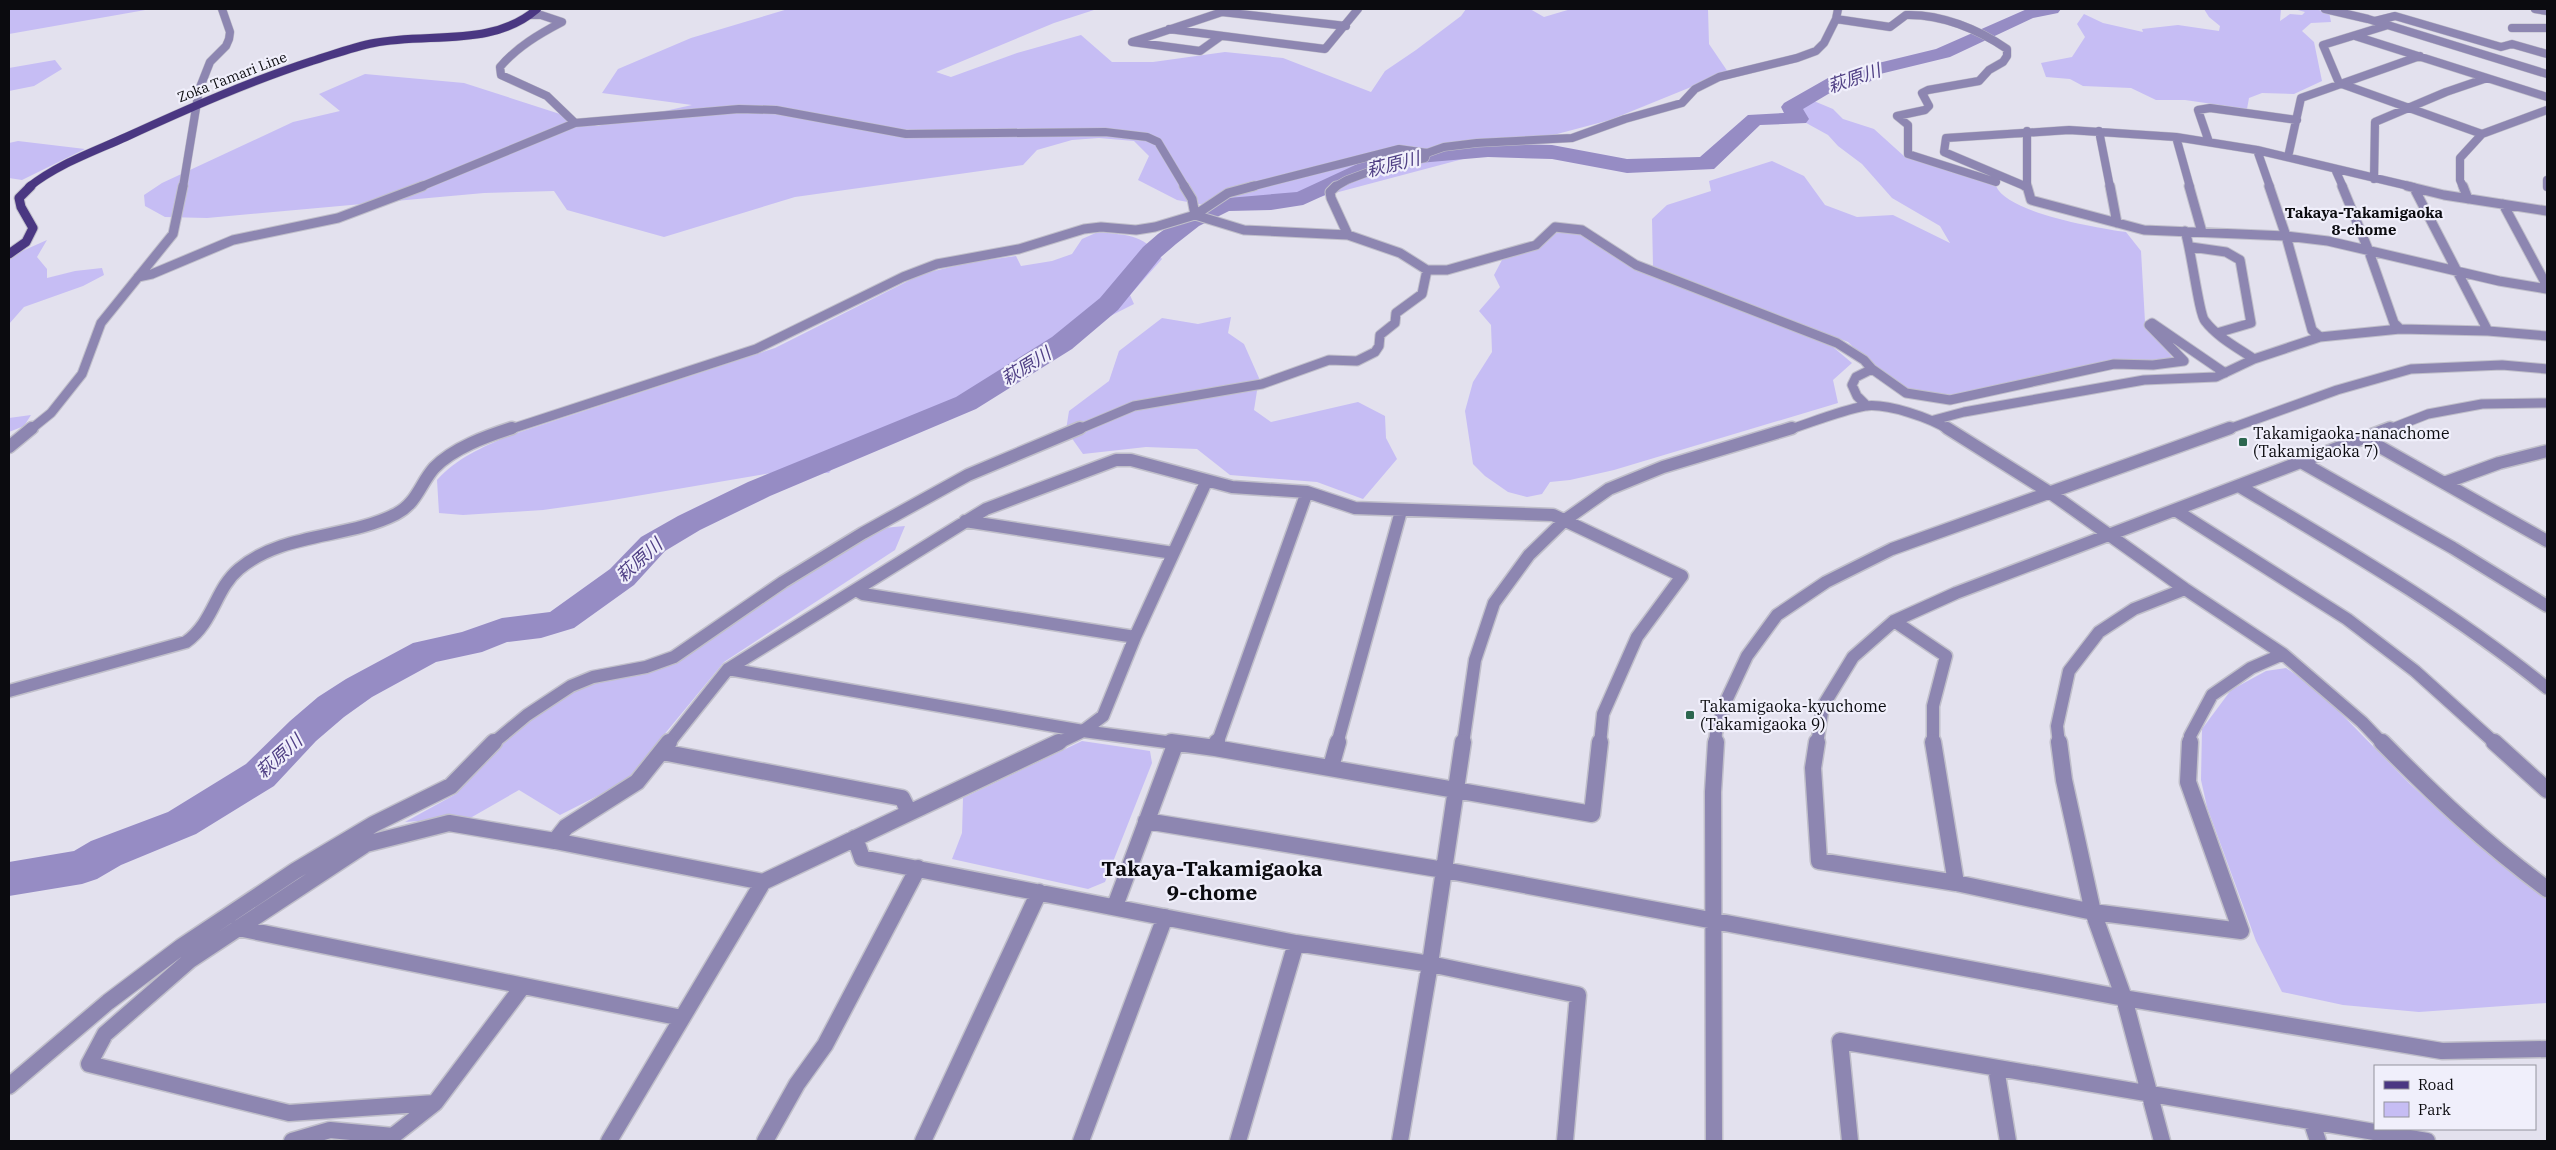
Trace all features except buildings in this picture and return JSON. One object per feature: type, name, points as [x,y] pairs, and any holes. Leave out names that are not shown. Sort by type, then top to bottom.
[{"type":"main road","name":"Zoka Tamari Line","points":[[9,254],[26,242],[33,228],[21,207],[19,198],[27,188],[61,168],[196,105],[346,50],[395,39],[490,32],[507,28],[534,12]]},
{"type":"street","points":[[9,447],[51,413],[68,393],[82,374],[101,323],[173,234],[178,223],[196,105],[203,75],[210,62],[226,46],[229,39],[230,32],[222,9]]},
{"type":"street","points":[[1221,36],[1200,52],[1132,42],[1231,9]]},
{"type":"street","points":[[1169,29],[1325,49],[1346,26],[1358,9]]},
{"type":"street","points":[[1348,235],[1331,198],[1330,192],[1333,188],[1384,167],[1426,156],[1444,147],[1477,143],[1572,138],[1625,119],[1682,103],[1695,89],[1719,77],[1797,58],[1816,51],[1824,43],[1836,19],[1838,9]]},
{"type":"street","points":[[2325,9],[2375,21],[2547,74]]},
{"type":"street","points":[[2336,11],[2346,9]]},
{"type":"street","points":[[2535,9],[2547,13]]},
{"type":"street","points":[[534,12],[562,22],[535,37],[506,59],[500,67],[501,75],[510,82],[548,96],[565,116],[575,123]]},
{"type":"street","points":[[1222,12],[1346,26]]},
{"type":"street","points":[[1836,19],[1890,27],[1894,26],[1906,15],[1927,16],[1979,33],[2007,49],[2007,56],[2003,62],[1989,70],[1979,81],[1928,90],[1922,93],[1929,106],[1925,110],[1898,116],[1908,124],[1908,154],[2002,184],[2012,181]]},
{"type":"street","points":[[2375,21],[2395,16],[2501,47],[2512,44],[2547,54]]},
{"type":"street","points":[[2388,25],[2323,45],[2338,83],[2482,134]]},
{"type":"street","points":[[2512,28],[2547,28]]},
{"type":"street","points":[[2355,36],[2547,97]]},
{"type":"street","points":[[2457,46],[2475,39]]},
{"type":"street","points":[[2288,157],[2301,98],[2338,83],[2420,56]]},
{"type":"street","points":[[2374,179],[2375,122],[2405,108],[2487,78]]},
{"type":"street","points":[[2209,142],[2198,110],[2210,108],[2297,120]]},
{"type":"street","points":[[138,277],[152,274],[233,240],[338,218],[448,177],[575,123],[739,109],[785,111],[906,134],[956,135],[1075,131],[1128,134],[1158,142],[1192,199],[1195,215]]},
{"type":"street","points":[[2468,199],[2460,180],[2460,158],[2482,134],[2547,110]]},
{"type":"street","points":[[2028,131],[2026,187],[2031,200],[2144,230],[2286,236],[2368,249],[2458,271],[2547,287]]},
{"type":"street","points":[[2026,187],[1944,152],[1946,138],[2028,131],[2099,131],[2209,142],[2257,150],[2414,188],[2468,199],[2547,211]]},
{"type":"street","points":[[2099,131],[2117,223]]},
{"type":"street","points":[[2176,138],[2202,232]]},
{"type":"street","points":[[9,691],[186,642],[206,624],[225,584],[253,558],[292,544],[365,527],[401,511],[413,502],[428,474],[438,464],[498,433],[756,349],[903,277],[937,264],[1019,249],[1084,230],[1101,227],[1136,230],[1195,215],[1228,193],[1399,149],[1426,156]]},
{"type":"street","points":[[2257,150],[2286,236],[2312,330],[2320,338]]},
{"type":"street","points":[[2335,169],[2368,249],[2394,323],[2400,329]]},
{"type":"street","points":[[2547,180],[2547,187]]},
{"type":"street","points":[[2414,188],[2488,331]]},
{"type":"street","points":[[2503,204],[2547,287]]},
{"type":"street","points":[[1195,215],[1244,230],[1348,235],[1400,253],[1428,270],[1447,270],[1519,251],[1536,245],[1555,227],[1572,227],[1593,235],[1636,265],[1837,343],[1864,360],[1872,369],[1906,394],[1950,400],[2114,364],[2152,365],[2184,361],[2149,325],[2152,323],[2225,373]]},
{"type":"street","points":[[2185,231],[2191,247],[2203,320],[2217,333],[2254,359]]},
{"type":"street","points":[[2191,247],[2226,252],[2240,260],[2251,323],[2217,333]]},
{"type":"street","points":[[9,1086],[108,1002],[181,947],[295,871],[374,824],[451,786],[488,747],[527,715],[571,686],[592,677],[646,667],[674,657],[783,582],[863,532],[968,475],[1013,456],[1134,406],[1262,384],[1329,360],[1357,361],[1367,357],[1375,352],[1379,346],[1380,335],[1386,328],[1395,323],[1396,313],[1422,294],[1428,270]]},
{"type":"street","points":[[1934,420],[1964,412],[2144,380],[2216,377],[2254,359],[2320,338],[2400,329],[2488,331],[2547,336]]},
{"type":"street","points":[[1714,1141],[1713,792],[1716,733],[1726,702],[1747,656],[1777,615],[1826,582],[1892,549],[2338,390],[2411,369],[2502,365],[2547,370]]},
{"type":"street","points":[[1867,406],[1857,396],[1852,385],[1856,377],[1872,369]]},
{"type":"street","points":[[2283,654],[2251,668],[2212,695],[2190,736],[2188,782],[2241,931],[2094,912],[1956,883],[1819,861],[1813,768],[1823,706],[1853,657],[1894,621],[1956,593],[2301,462],[2366,440],[2428,414],[2482,404],[2547,402]]},
{"type":"street","points":[[1400,1141],[1430,964],[1475,660],[1494,603],[1529,555],[1565,520],[1609,489],[1662,467],[1867,406],[1891,409],[1934,420],[2049,492],[2185,589],[2283,654],[2362,722],[2439,801],[2500,853],[2547,889]]},
{"type":"street","points":[[2366,440],[2444,484],[2544,536]]},
{"type":"street","points":[[2444,484],[2499,463],[2547,451]]},
{"type":"street","points":[[555,841],[566,827],[637,782],[728,669],[986,509],[1116,460],[1131,460],[1206,482],[1232,487],[1308,492],[1356,508],[1553,515],[1682,576],[1637,637],[1603,714],[1592,814],[1215,748],[1083,731],[728,669]]},
{"type":"street","points":[[2301,462],[2454,548],[2547,606]]},
{"type":"street","points":[[609,1141],[763,882],[1083,731],[1103,716],[1135,637],[1206,482]]},
{"type":"street","points":[[2239,486],[2426,599],[2517,662],[2547,688]]},
{"type":"street","points":[[1215,748],[1308,492]]},
{"type":"street","points":[[2175,510],[2355,625],[2415,671],[2547,790]]},
{"type":"street","points":[[1331,768],[1401,511]]},
{"type":"street","points":[[965,521],[1173,553]]},
{"type":"street","points":[[2162,1141],[2124,998],[2094,912],[2064,780],[2057,726],[2069,671],[2099,632],[2134,609],[2185,589]]},
{"type":"street","points":[[856,590],[863,594],[1135,637]]},
{"type":"street","points":[[1894,621],[1946,656],[1933,706],[1933,743],[1956,883]]},
{"type":"street","points":[[1115,906],[1175,744]]},
{"type":"street","points":[[662,752],[902,798],[910,812]]},
{"type":"street","points":[[1146,821],[1444,870],[2124,998],[2442,1051],[2547,1049]]},
{"type":"street","points":[[435,1103],[289,1113],[89,1064],[105,1034],[190,960],[366,844],[449,823],[555,841],[763,882]]},
{"type":"street","points":[[855,838],[862,858],[1115,906],[1296,943],[1430,964],[1578,995],[1565,1141]]},
{"type":"street","points":[[765,1141],[796,1084],[824,1045],[918,868]]},
{"type":"street","points":[[922,1141],[1039,892]]},
{"type":"street","points":[[1080,1141],[1165,917]]},
{"type":"street","points":[[238,928],[682,1018]]},
{"type":"street","points":[[1238,1141],[1296,943]]},
{"type":"street","points":[[292,1141],[330,1130],[393,1136],[435,1103],[523,986]]},
{"type":"street","points":[[1850,1141],[1840,1041],[2150,1092],[2312,1123],[2427,1141]]},
{"type":"street","points":[[1996,1068],[2008,1141]]},
{"type":"street","points":[[2312,1123],[2318,1141]]},
{"type":"green space","points":[[9,9],[151,9],[9,34]]},
{"type":"green space","points":[[788,9],[1097,9],[1054,23],[936,72],[951,77],[1017,53],[1081,35],[1112,62],[1153,62],[1225,52],[1283,58],[1371,92],[1385,71],[1461,16],[1466,9],[1530,9],[1544,17],[1571,9],[1708,9],[1709,44],[1728,72],[1610,120],[1316,198],[1260,207],[1209,206],[1177,200],[1138,180],[1149,156],[1134,141],[1099,138],[1072,140],[1037,150],[1023,165],[795,197],[664,237],[567,210],[554,191],[484,193],[207,218],[165,217],[145,206],[144,195],[162,183],[293,122],[340,111],[319,94],[365,74],[464,83],[597,126],[692,105],[602,93],[618,69],[691,38]]},
{"type":"green space","points":[[2204,9],[2281,9],[2280,21],[2290,14],[2302,15],[2305,12],[2294,9],[2313,9],[2329,12],[2331,22],[2311,23],[2302,31],[2314,42],[2322,81],[2294,94],[2262,93],[2249,98],[2247,109],[2185,100],[2156,100],[2131,88],[2083,86],[2070,79],[2046,77],[2041,63],[2072,57],[2085,37],[2077,24],[2084,14],[2103,23],[2143,32],[2142,29],[2178,25],[2219,31],[2220,26],[2209,17]]},
{"type":"green space","points":[[55,60],[62,69],[34,86],[9,91],[9,68]]},
{"type":"green space","points":[[1809,99],[1833,109],[1843,119],[1874,129],[1905,157],[1996,186],[2004,196],[2017,204],[2055,218],[2126,232],[2141,251],[2145,322],[2176,362],[2115,365],[1952,400],[1896,388],[1848,342],[1653,266],[1652,219],[1667,205],[1711,191],[1709,181],[1772,161],[1804,176],[1825,205],[1857,217],[1893,215],[1950,243],[1940,226],[1892,198],[1862,164],[1838,146],[1828,135],[1799,119],[1794,107]]},
{"type":"green space","points":[[18,141],[85,149],[22,180],[9,178],[9,143]]},
{"type":"green space","points":[[1098,232],[1134,237],[1148,245],[1162,259],[1130,295],[1134,304],[1061,341],[945,421],[846,448],[829,473],[783,471],[543,510],[463,515],[439,513],[437,480],[461,460],[479,449],[508,436],[775,348],[922,274],[967,263],[1016,256],[1021,266],[1052,261],[1072,254],[1082,239]]},
{"type":"green space","points":[[1556,232],[1581,232],[1631,266],[1833,347],[1852,363],[1833,380],[1838,403],[1614,470],[1570,480],[1550,482],[1542,494],[1527,497],[1508,492],[1485,476],[1473,464],[1465,411],[1473,382],[1492,352],[1491,325],[1479,311],[1500,287],[1494,275],[1502,260],[1542,246]]},
{"type":"green space","points":[[47,240],[37,257],[47,269],[47,278],[75,271],[102,268],[104,275],[83,286],[24,307],[9,324],[9,259]]},
{"type":"green space","points":[[1231,317],[1228,333],[1244,344],[1259,378],[1254,410],[1271,422],[1358,402],[1385,416],[1386,438],[1397,459],[1363,499],[1317,482],[1230,475],[1197,449],[1146,447],[1083,454],[1066,430],[1069,411],[1109,381],[1119,351],[1162,318],[1198,324]]},
{"type":"green space","points":[[31,415],[24,426],[9,432],[9,418]]},
{"type":"green space","points":[[905,526],[895,550],[724,662],[625,782],[560,815],[519,790],[472,817],[405,822],[456,794],[486,753],[569,691],[595,680],[669,664],[813,567],[883,528]]},
{"type":"green space","points":[[2286,668],[2317,689],[2410,784],[2474,842],[2547,899],[2547,1003],[2419,1012],[2343,1005],[2282,992],[2256,941],[2207,807],[2201,780],[2202,729],[2231,690],[2266,671]]},
{"type":"green space","points":[[1082,741],[1150,751],[1152,763],[1105,882],[1088,889],[952,859],[962,833],[963,798]]},
{"type":"waterway","name":"萩原川","points":[[9,879],[82,867],[106,853],[182,823],[260,775],[303,731],[331,707],[359,688],[426,652],[469,643],[502,630],[541,626],[562,620],[622,577],[653,544],[689,523],[759,489],[966,403],[1062,343],[1109,304],[1152,252],[1167,239],[1191,221],[1224,204],[1271,203],[1303,198],[1374,165],[1419,156],[1450,155],[1488,150],[1552,152],[1627,166],[1706,164],[1755,119],[1799,119],[1791,107],[1835,82],[1861,79],[1873,70],[1943,53],[2028,14],[2052,9]]},
{"type":"place","name":"Takamigaoka-nanachome (Takamigaoka 7)","points":[[2243,442]]},
{"type":"place","name":"Takamigaoka-kyuchome (Takamigaoka 9)","points":[[1690,715]]},
{"type":"district","name":"Takaya-Takamigaoka 8-chome","points":[[2364,220]]},
{"type":"district","name":"Takaya-Takamigaoka 9-chome","points":[[1212,880]]}]
